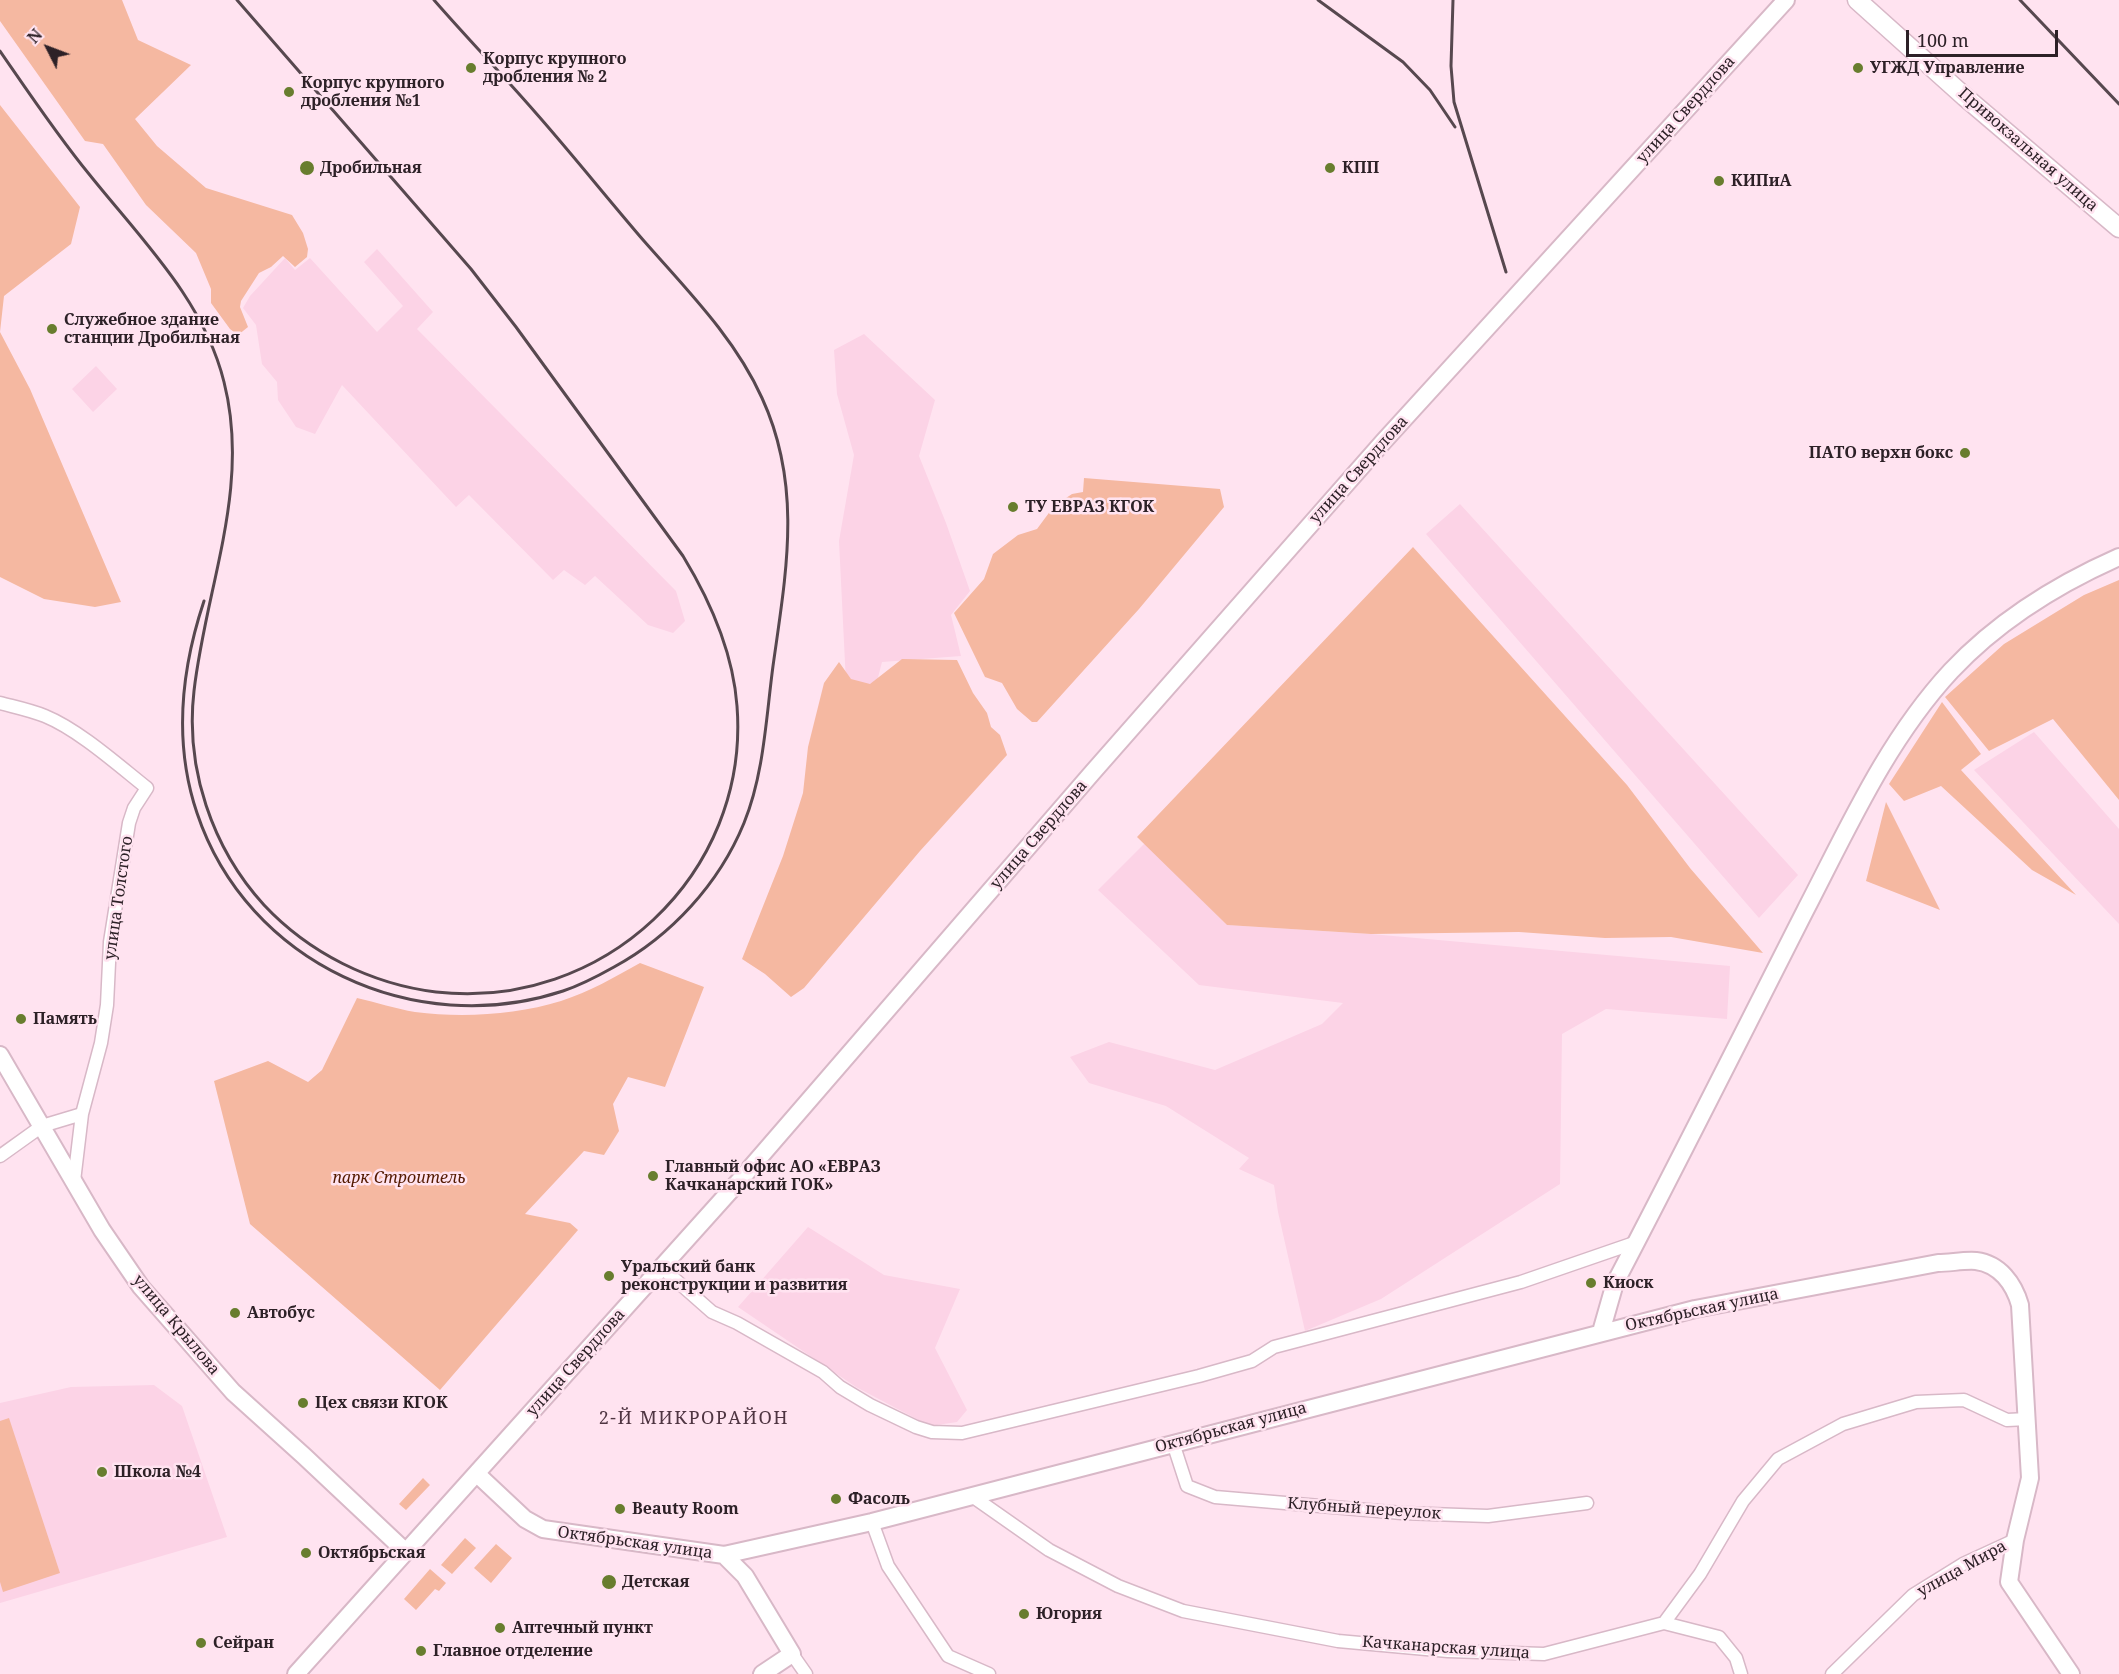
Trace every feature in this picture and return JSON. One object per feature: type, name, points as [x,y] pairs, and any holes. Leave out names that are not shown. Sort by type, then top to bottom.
[{"type":"main road","name":"Привокзальная улица","points":[[1857,0],[1965,97],[2119,228]]},
{"type":"street","name":"улица Свердлова","points":[[296,1674],[740,1180],[1383,442],[1786,0]]},
{"type":"street","points":[[1601,1332],[1615,1283],[1867,792],[1917,712],[1952,670],[1993,633],[2047,595],[2119,557]]},
{"type":"street","name":"улица Толстого","points":[[0,703],[45,716],[60,723],[147,788],[134,808],[129,823],[110,942],[107,1005],[101,1043],[82,1114],[74,1180]]},
{"type":"street","name":"улица Крылова","points":[[0,1055],[102,1230],[141,1287],[233,1392],[406,1552]]},
{"type":"street","points":[[0,1156],[42,1126],[82,1114]]},
{"type":"street","points":[[661,1267],[712,1312],[737,1323],[823,1372],[840,1387],[870,1405],[916,1428],[932,1432],[962,1433],[1252,1362],[1274,1347],[1521,1282],[1636,1242]]},
{"type":"street","name":"Октябрьская улица","points":[[477,1474],[525,1519],[543,1529],[724,1555],[872,1522],[1695,1309],[1938,1263],[1977,1261],[2001,1271],[2016,1290],[2020,1305],[2028,1419]]},
{"type":"street","points":[[1741,1674],[1736,1658],[1719,1637],[1664,1623],[1700,1574],[1743,1501],[1779,1459],[1843,1424],[1916,1402],[1964,1400],[2007,1420],[2028,1419],[2030,1478],[2015,1540],[2009,1582],[2071,1674]]},
{"type":"street","name":"Клубный переулок","points":[[1173,1443],[1187,1486],[1215,1497],[1402,1513],[1488,1516],[1587,1503]]},
{"type":"street","name":"Качканарская улица","points":[[972,1496],[1049,1550],[1118,1586],[1184,1611],[1338,1641],[1448,1651],[1544,1654],[1664,1623]]},
{"type":"street","points":[[872,1522],[888,1566],[948,1656],[989,1674]]},
{"type":"street","name":"улица Мира","points":[[1832,1674],[1913,1595],[1963,1564],[2015,1540]]},
{"type":"street","points":[[724,1555],[745,1576],[806,1674]]},
{"type":"street","points":[[762,1674],[792,1654]]},
{"type":"shaded area","points":[[377,249],[433,312],[417,329],[676,591],[685,621],[673,633],[648,625],[595,576],[585,585],[564,570],[553,580],[469,495],[456,507],[342,385],[315,434],[296,427],[278,400],[277,382],[262,364],[256,325],[243,308],[250,296],[285,258],[295,270],[310,258],[377,332],[403,306],[364,262]]},
{"type":"shaded area","points":[[864,334],[935,400],[919,456],[970,591],[951,615],[961,656],[882,662],[875,689],[846,683],[839,541],[854,455],[837,394],[834,350]]},
{"type":"shaded area","points":[[96,366],[117,389],[93,412],[72,389]]},
{"type":"shaded area","points":[[1460,504],[1798,875],[1759,918],[1426,534]]},
{"type":"shaded area","points":[[2034,732],[2119,829],[2119,924],[1974,770]]},
{"type":"shaded area","points":[[1145,843],[1227,925],[1371,934],[1730,966],[1727,1019],[1606,1009],[1562,1034],[1560,1184],[1381,1299],[1305,1331],[1274,1185],[1239,1169],[1249,1158],[1166,1106],[1089,1083],[1070,1057],[1109,1042],[1215,1070],[1322,1024],[1343,1003],[1199,985],[1098,890]]},
{"type":"shaded area","points":[[808,1227],[884,1275],[960,1289],[935,1348],[967,1410],[957,1422],[930,1426],[856,1387],[738,1307]]},
{"type":"shaded area","name":"Школа №4","points":[[154,1385],[182,1406],[227,1537],[0,1603],[0,1403],[71,1387]]},
{"type":"green space","points":[[0,0],[122,0],[138,40],[191,65],[135,119],[157,146],[206,188],[292,215],[303,233],[308,249],[307,257],[295,267],[283,256],[271,267],[259,273],[241,301],[240,307],[248,327],[238,335],[230,329],[211,303],[211,289],[196,253],[146,205],[103,144],[85,141],[0,21]]},
{"type":"green space","points":[[0,105],[80,207],[71,244],[4,296],[0,332]]},
{"type":"green space","points":[[0,332],[30,389],[121,602],[95,607],[44,599],[0,577]]},
{"type":"green space","points":[[1084,478],[1220,489],[1224,507],[1139,609],[1037,722],[1032,722],[1017,709],[1002,683],[985,677],[954,613],[984,579],[993,554],[1018,535],[1037,529],[1054,506],[1072,494],[1083,492]]},
{"type":"green space","points":[[1413,547],[1627,785],[1690,868],[1763,953],[1671,937],[1605,938],[1519,932],[1371,934],[1227,925],[1137,837]]},
{"type":"green space","points":[[2119,580],[2119,800],[2053,719],[1989,751],[1945,697],[2004,644],[2084,595]]},
{"type":"green space","points":[[902,659],[957,660],[973,693],[987,713],[991,727],[1000,735],[1007,755],[920,851],[804,988],[791,997],[765,974],[742,959],[783,856],[803,793],[808,747],[824,683],[839,662],[851,679],[870,684]]},
{"type":"green space","points":[[1942,702],[1981,754],[1961,770],[2076,895],[2032,870],[1941,786],[1904,801],[1889,784]]},
{"type":"green space","points":[[1886,802],[1940,910],[1866,881]]},
{"type":"green space","name":"парк Строитель","points":[[640,963],[704,987],[665,1087],[628,1077],[613,1104],[619,1131],[604,1155],[584,1151],[525,1214],[570,1223],[578,1230],[440,1390],[250,1224],[214,1081],[268,1061],[308,1082],[322,1070],[357,998],[408,1011],[433,1014],[470,1015],[507,1012],[561,1001],[602,984]]},
{"type":"green space","points":[[9,1418],[60,1573],[3,1592],[0,1582],[0,1421]]},
{"type":"green space","points":[[423,1478],[430,1485],[406,1510],[399,1504]]},
{"type":"green space","points":[[465,1538],[476,1548],[452,1574],[441,1565]]},
{"type":"green space","points":[[496,1544],[512,1558],[491,1583],[474,1568]]},
{"type":"green space","points":[[430,1569],[446,1583],[439,1591],[435,1589],[416,1610],[404,1599]]},
{"type":"railway","points":[[0,51],[43,114],[149,246],[186,297],[215,352],[224,382],[231,421],[230,499],[200,652],[192,720],[198,778],[206,806],[230,858],[246,883],[282,922],[321,952],[365,974],[388,982],[436,992],[497,992],[555,979],[608,954],[654,920],[691,876],[719,825],[735,768],[737,706],[726,647],[703,591],[683,556],[516,327],[471,269],[237,0]]},
{"type":"railway","points":[[204,601],[190,653],[183,706],[185,760],[189,786],[197,813],[221,866],[254,911],[296,948],[343,977],[395,996],[450,1005],[507,1004],[570,989],[602,974],[635,954],[674,924],[707,887],[721,867],[744,823],[760,766],[786,564],[787,497],[783,464],[775,431],[751,376],[709,315],[535,112],[434,0]]},
{"type":"railway","points":[[1318,0],[1403,62],[1430,90],[1455,127]]},
{"type":"railway","points":[[1453,0],[1451,66],[1454,102],[1506,272]]},
{"type":"railway","points":[[2020,0],[2119,104]]},
{"type":"place","name":"Корпус крупного дробления № 2","points":[[471,68]]},
{"type":"place","name":"УГЖД Управление","points":[[1858,68]]},
{"type":"place","name":"Корпус крупного дробления №1","points":[[289,92]]},
{"type":"place","name":"Дробильная","points":[[307,168]]},
{"type":"place","name":"КПП","points":[[1330,168]]},
{"type":"place","name":"КИПиА","points":[[1719,181]]},
{"type":"place","name":"Служебное здание станции Дробильная","points":[[52,329]]},
{"type":"place","name":"ПАТО верхн бокс","points":[[1965,453]]},
{"type":"place","name":"ТУ ЕВРАЗ КГОК","points":[[1013,507]]},
{"type":"place","name":"Память","points":[[21,1019]]},
{"type":"place","name":"Главный офис АО «ЕВРАЗ Качканарский ГОК»","points":[[653,1176]]},
{"type":"place","name":"Уральский банк реконструкции и развития","points":[[609,1276]]},
{"type":"place","name":"Киоск","points":[[1591,1283]]},
{"type":"place","name":"Автобус","points":[[235,1313]]},
{"type":"place","name":"Цех связи КГОК","points":[[303,1403]]},
{"type":"place","name":"Школа №4","points":[[102,1472]]},
{"type":"place","name":"Фасоль","points":[[836,1499]]},
{"type":"place","name":"Beauty Room","points":[[620,1509]]},
{"type":"place","name":"Октябрьская","points":[[306,1553]]},
{"type":"place","name":"Детская","points":[[609,1582]]},
{"type":"place","name":"Югория","points":[[1024,1614]]},
{"type":"place","name":"Аптечный пункт","points":[[500,1628]]},
{"type":"place","name":"Сейран","points":[[201,1643]]},
{"type":"place","name":"Главное отделение","points":[[421,1651]]},
{"type":"district","name":"2-Й МИКРОРАЙОН","points":[[694,1419]]}]
